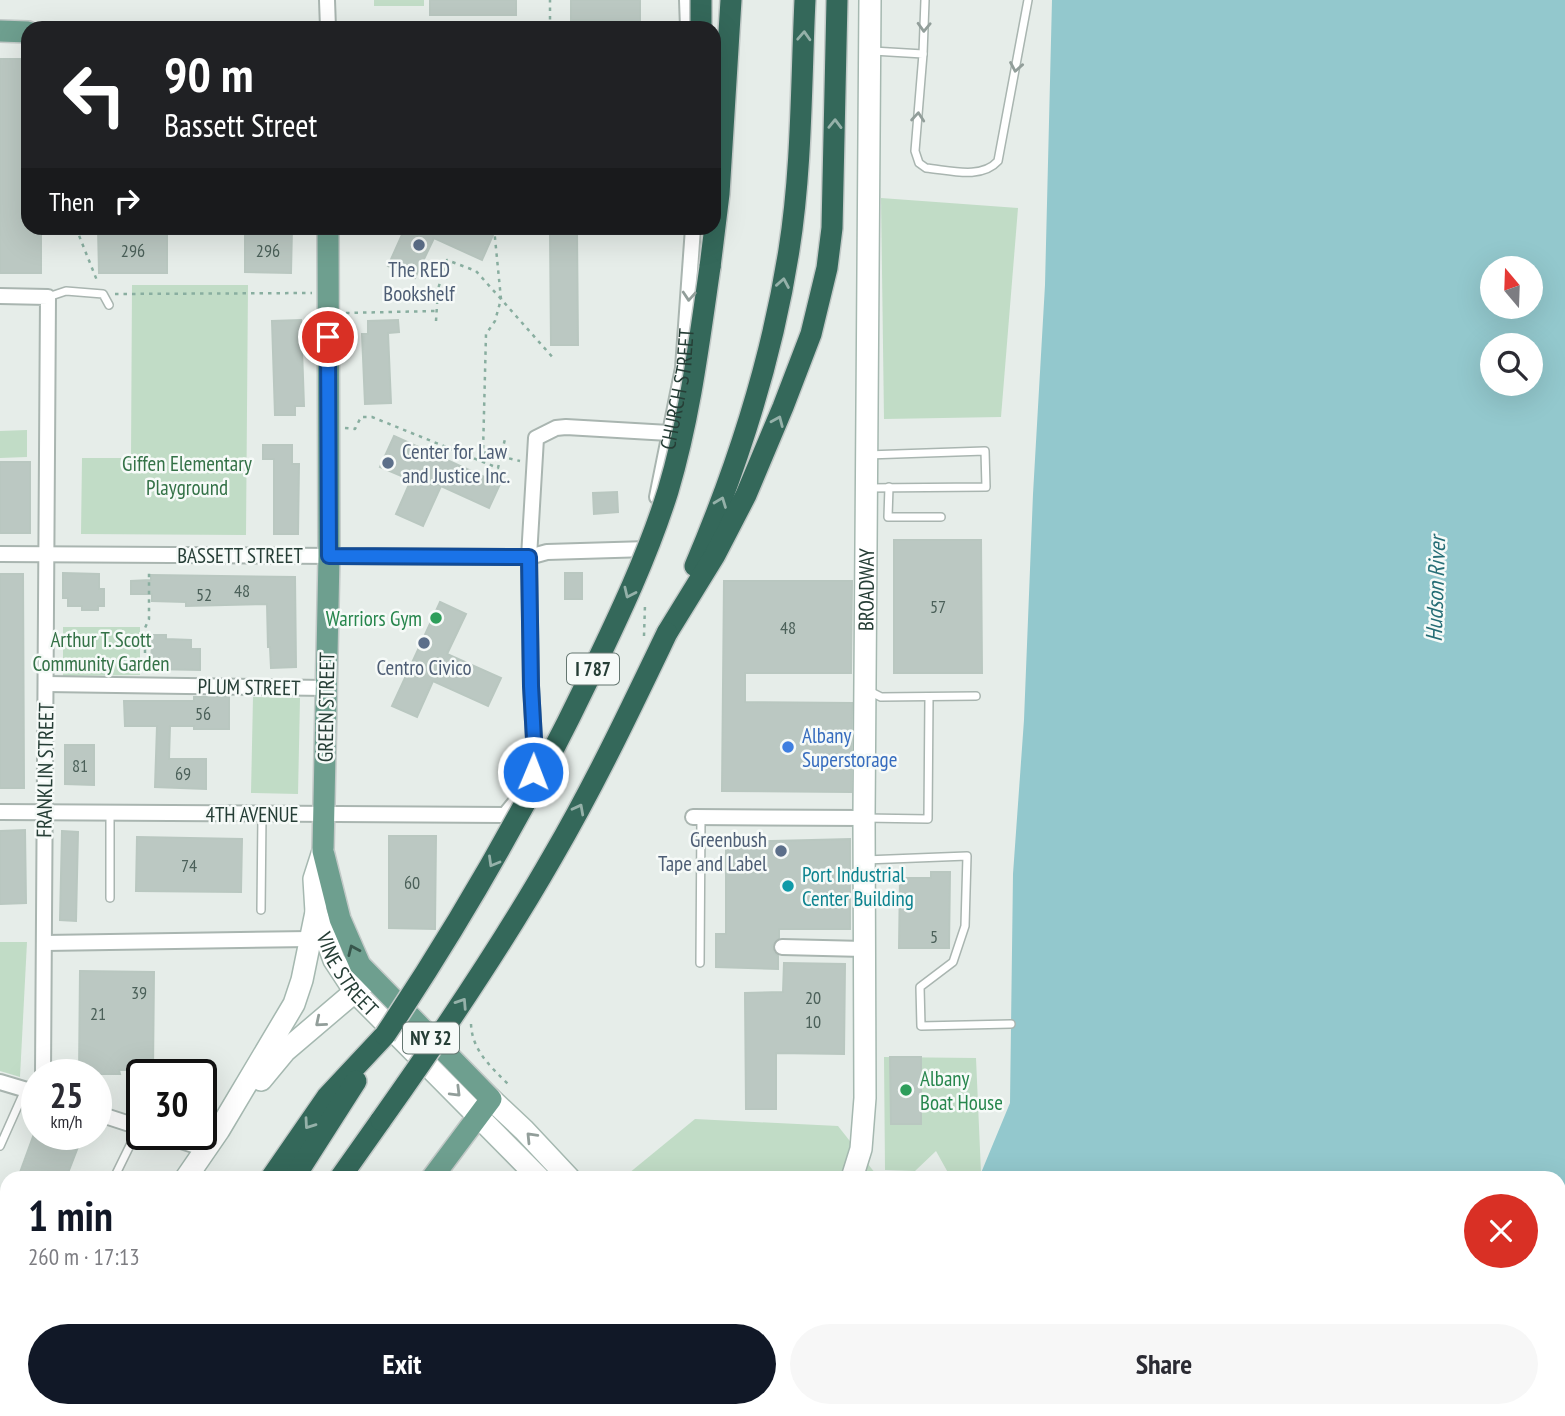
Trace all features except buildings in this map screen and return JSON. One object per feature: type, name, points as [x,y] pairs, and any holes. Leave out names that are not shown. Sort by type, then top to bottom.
[{"type":"highway","points":[[701,0],[701,21]]},
{"type":"highway","name":"I 787","points":[[721,162],[731,0]]},
{"type":"highway","name":"I 787","points":[[346,1171],[479,977],[553,857],[604,762],[667,633],[703,548],[737,458],[764,374],[790,248],[805,0]]},
{"type":"highway","points":[[667,633],[731,525],[783,407],[811,334],[827,268],[832,228],[837,0]]},
{"type":"highway","points":[[703,235],[710,267]]},
{"type":"highway","name":"I 787","points":[[298,1171],[442,947],[527,802],[637,577],[667,492],[689,408],[714,235]]},
{"type":"highway","points":[[276,1171],[327,1097],[385,1035]]},
{"type":"highway","points":[[353,1171],[381,1120]]},
{"type":"main road","points":[[0,31],[21,32]]},
{"type":"main road","name":"GREEN STREET","points":[[328,235],[329,556],[323,851],[340,919]]},
{"type":"main road","name":"VINE STREET","points":[[340,919],[360,965],[486,1107]]},
{"type":"main road","points":[[437,1171],[486,1107]]},
{"type":"street","points":[[327,0],[328,21]]},
{"type":"street","points":[[687,0],[688,21]]},
{"type":"street","name":"BROADWAY","points":[[854,1171],[865,1124],[864,818],[870,0]]},
{"type":"street","name":"CHURCH STREET","points":[[648,549],[683,368],[692,235]]},
{"type":"street","points":[[0,296],[48,297]]},
{"type":"street","name":"FRANKLIN STREET","points":[[43,1059],[48,297]]},
{"type":"street","points":[[529,557],[536,438],[555,428],[566,427],[669,432]]},
{"type":"street","name":"BASSETT STREET","points":[[0,554],[529,557],[547,552],[648,549]]},
{"type":"street","name":"4TH AVENUE","points":[[0,812],[505,815],[527,788],[535,757],[529,557]]},
{"type":"street","name":"PLUM STREET","points":[[46,684],[326,688]]},
{"type":"street","points":[[697,817],[864,818]]},
{"type":"street","name":"GREEN STREET","points":[[217,1133],[294,1004],[302,980],[316,912],[314,879],[323,851]]},
{"type":"street","name":"VINE STREET","points":[[316,912],[334,960],[355,992],[486,1107]]},
{"type":"street","name":"VINE STREET","points":[[45,943],[310,939]]},
{"type":"street","points":[[782,947],[864,949]]},
{"type":"street","points":[[219,1130],[285,1051],[371,977]]},
{"type":"street","points":[[0,1082],[21,1088]]},
{"type":"street","points":[[486,1107],[534,1171]]},
{"type":"street","points":[[486,1107],[524,1130],[562,1171]]},
{"type":"street","name":"GREEN STREET","points":[[191,1171],[205,1150]]},
{"type":"lane","points":[[925,0],[915,151],[919,163],[926,168],[979,173],[991,169],[998,161],[1028,0]]},
{"type":"lane","points":[[870,51],[923,54]]},
{"type":"lane","points":[[48,297],[66,291],[103,294],[109,305]]},
{"type":"lane","points":[[867,455],[985,451],[986,487],[867,488]]},
{"type":"lane","points":[[889,487],[888,517],[941,517]]},
{"type":"lane","points":[[866,688],[881,697],[976,696]]},
{"type":"lane","points":[[864,818],[928,819],[929,697]]},
{"type":"lane","points":[[110,813],[110,898]]},
{"type":"lane","points":[[261,911],[262,814]]},
{"type":"lane","points":[[697,817],[700,962]]},
{"type":"lane","points":[[864,860],[967,856],[965,926],[953,962],[920,987],[921,1026],[1011,1024]]},
{"type":"lane","points":[[0,1146],[21,1109]]},
{"type":"lane","points":[[118,1171],[129,1150]]},
{"type":"path","points":[[550,0],[550,21]]},
{"type":"path","points":[[78,235],[92,273],[103,294],[436,311]]},
{"type":"path","points":[[495,235],[501,299],[495,321],[486,334],[482,452],[534,465]]},
{"type":"path","points":[[436,321],[438,289],[447,260],[476,271],[555,360]]},
{"type":"path","points":[[328,428],[355,429],[361,417],[372,417],[498,468],[505,439]]},
{"type":"path","points":[[145,685],[149,555]]},
{"type":"green space","points":[[374,0],[424,0],[424,6],[374,6]]},
{"type":"green space","points":[[881,198],[1018,208],[1001,417],[884,419]]},
{"type":"green space","name":"Giffen Elementary Playground","points":[[132,285],[248,285],[246,535],[81,534],[82,458],[131,458]]},
{"type":"green space","points":[[27,430],[27,457],[0,458],[0,431]]},
{"type":"green space","name":"Arthur T. Scott Community Garden","points":[[63,627],[140,627],[140,675],[63,676]]},
{"type":"green space","points":[[253,697],[300,698],[298,794],[251,793]]},
{"type":"green space","points":[[0,942],[27,942],[20,1077],[0,1071]]},
{"type":"green space","points":[[884,1057],[976,1058],[981,1171],[947,1171],[936,1151],[915,1171],[885,1170]]},
{"type":"green space","points":[[695,1119],[838,1126],[873,1171],[632,1171]]},
{"type":"water","name":"Hudson River","points":[[1052,0],[1565,0],[1565,1171],[982,1171],[1010,1103],[1013,874],[1024,720],[1045,285]]},
{"type":"place","name":"The RED Bookshelf","points":[[419,245]]},
{"type":"place","name":"Center for Law and Justice Inc.","points":[[388,463]]},
{"type":"place","name":"Warriors Gym","points":[[436,618]]},
{"type":"place","name":"Centro Civico","points":[[424,643]]},
{"type":"place","name":"Albany Superstorage","points":[[788,747]]},
{"type":"place","name":"Greenbush Tape and Label","points":[[781,851]]},
{"type":"place","name":"Port Industrial Center Building","points":[[788,886]]},
{"type":"place","name":"Albany Boat House","points":[[906,1090]]},
{"type":"route","points":[[328,337],[329,556],[529,557],[535,757],[533,772]]}]
